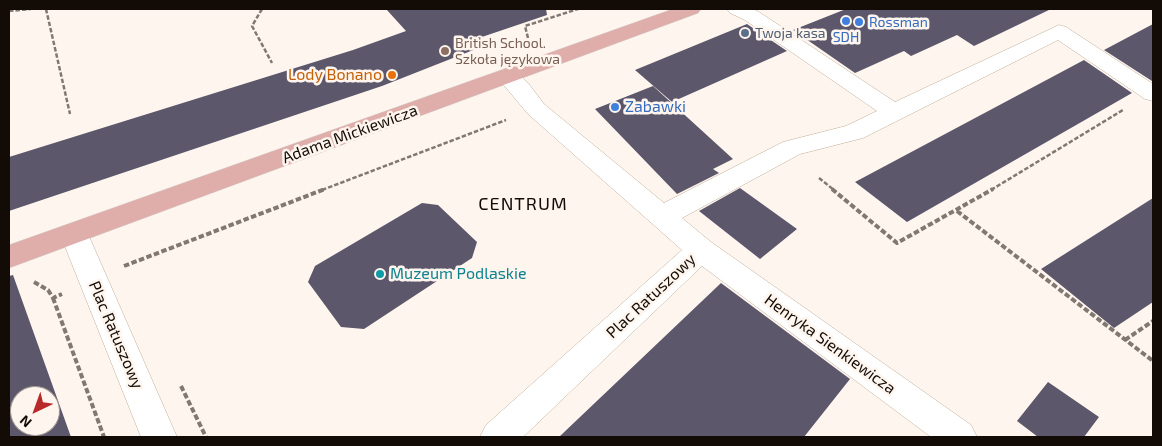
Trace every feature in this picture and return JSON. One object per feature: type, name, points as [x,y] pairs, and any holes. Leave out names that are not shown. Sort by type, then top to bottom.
[{"type":"main road","name":"Adama Mickiewicza","points":[[9,257],[691,9]]},
{"type":"street","points":[[737,9],[752,16],[894,112]]},
{"type":"street","points":[[663,216],[792,148],[854,132],[1059,31],[1152,93]]},
{"type":"street","name":"Plac Ratuszowy","points":[[498,437],[702,250],[536,109],[520,88],[508,77]]},
{"type":"street","name":"Plac Ratuszowy","points":[[74,234],[159,437]]},
{"type":"street","name":"Henryka Sienkiewicza","points":[[702,250],[959,437]]},
{"type":"path","points":[[9,11],[31,9]]},
{"type":"path","points":[[46,9],[70,114]]},
{"type":"path","points":[[262,9],[252,26],[272,63]]},
{"type":"path","points":[[819,178],[897,243],[957,211],[1152,93]]},
{"type":"path","points":[[126,275],[122,266],[536,109]]},
{"type":"path","points":[[957,211],[1153,361]]},
{"type":"path","points":[[53,298],[104,437]]},
{"type":"path","points":[[1125,340],[1153,321]]},
{"type":"path","points":[[177,378],[206,437]]},
{"type":"building","points":[[386,9],[546,9],[547,15],[473,40],[481,47],[382,86],[9,211],[9,157],[353,50],[406,31]]},
{"type":"building","points":[[846,9],[1051,9],[974,46],[957,35],[911,56],[904,51],[855,73],[793,30]]},
{"type":"building","points":[[747,24],[787,51],[672,102],[635,70]]},
{"type":"building","points":[[1153,24],[1153,80],[1152,81],[1104,50]]},
{"type":"building","points":[[1084,60],[1132,93],[907,222],[855,182]]},
{"type":"building","points":[[653,86],[733,159],[713,169],[719,173],[677,194],[595,109]]},
{"type":"building","points":[[740,188],[797,229],[760,259],[699,211]]},
{"type":"building","points":[[1153,198],[1153,302],[1114,328],[1041,269]]},
{"type":"building","name":"Muzeum Podlaskie","points":[[422,203],[438,205],[477,242],[472,258],[364,329],[341,327],[308,282],[315,266]]},
{"type":"building","points":[[13,275],[53,386],[10,386],[10,436],[60,436],[60,406],[71,437],[9,437],[9,276]]},
{"type":"building","points":[[721,283],[850,379],[804,437],[559,437]]},
{"type":"building","points":[[1048,382],[1099,417],[1084,437],[1038,437],[1017,421]]},
{"type":"place","name":"SDH","points":[[846,21]]},
{"type":"place","name":"Rossman","points":[[859,22]]},
{"type":"place","name":"Twoja kasa","points":[[745,33]]},
{"type":"place","name":"British School. Szkoła językowa","points":[[445,51]]},
{"type":"place","name":"Lody Bonano","points":[[392,75]]},
{"type":"place","name":"Zabawki","points":[[615,107]]},
{"type":"place","name":"Muzeum Podlaskie","points":[[380,274]]},
{"type":"district","name":"CENTRUM","points":[[523,204]]}]
